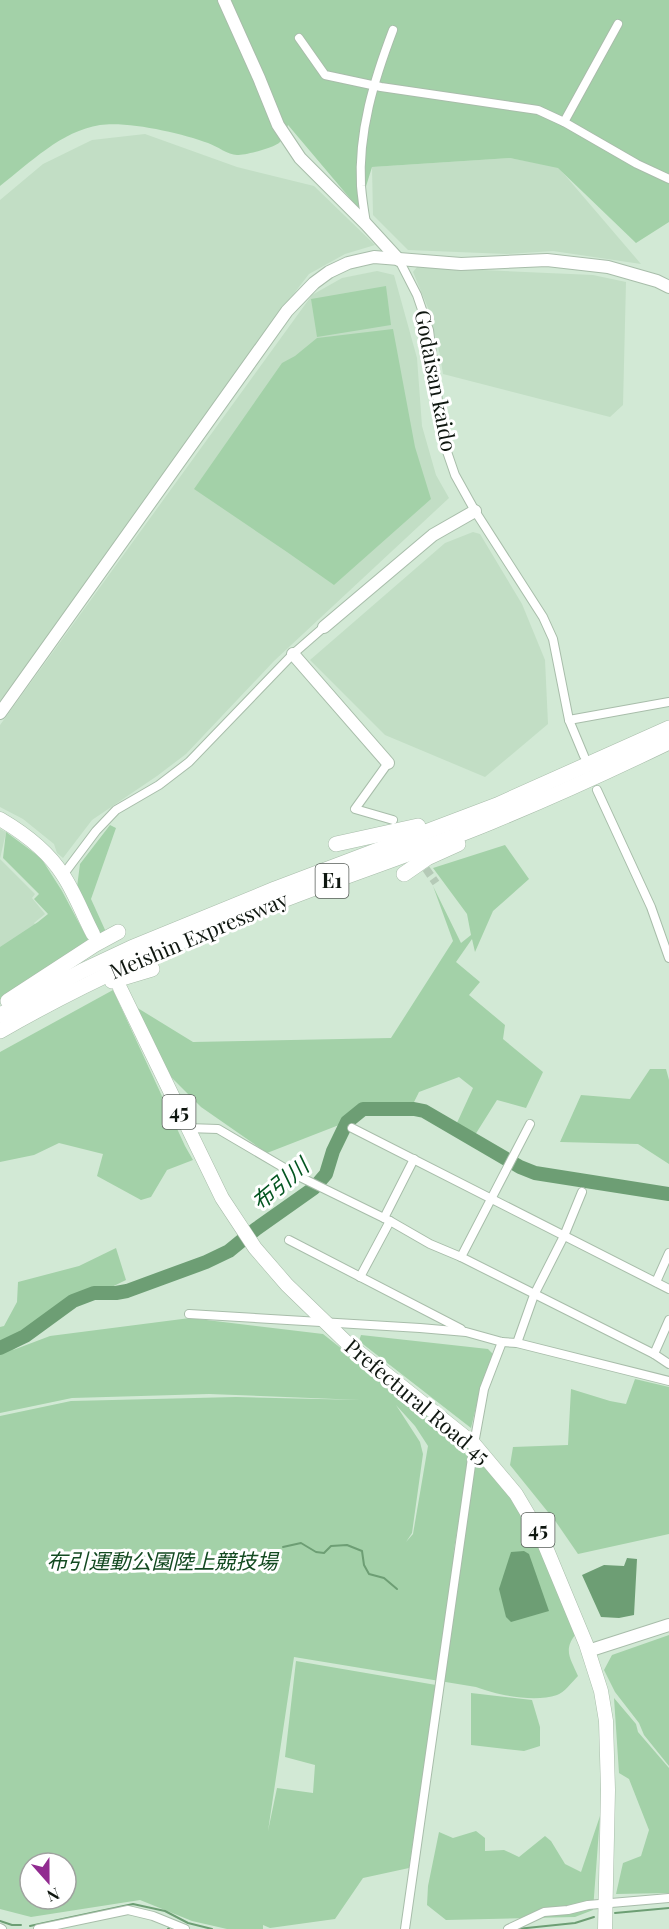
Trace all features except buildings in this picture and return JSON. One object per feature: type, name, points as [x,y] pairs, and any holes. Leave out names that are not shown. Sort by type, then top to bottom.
[{"type":"highway","name":"Meishin Expressway","points":[[0,1015],[82,971],[131,948],[497,805],[669,728]]},
{"type":"highway","name":"Meishin Expressway","points":[[0,1031],[74,991],[137,961],[281,900],[490,822],[669,742]]},
{"type":"highway","points":[[404,874],[428,858],[579,784]]},
{"type":"highway","points":[[336,844],[355,842],[436,822],[482,806],[497,805]]},
{"type":"highway","points":[[0,1005],[118,932]]},
{"type":"highway","points":[[74,991],[92,989],[152,969]]},
{"type":"main road","points":[[0,819],[19,830],[48,856],[63,875],[93,934]]},
{"type":"main road","name":"Prefectural Road 45","points":[[120,988],[222,1198],[247,1237],[287,1285],[346,1342],[474,1444],[516,1494],[529,1514],[549,1554],[588,1651],[601,1692],[606,1721],[608,1790],[605,1929]]},
{"type":"street","name":"Godaisan kaido","points":[[224,0],[278,125],[300,158],[399,260],[417,295],[429,330],[443,440],[455,475],[475,511],[543,617],[553,639],[569,720],[584,756]]},
{"type":"street","points":[[564,122],[618,24]]},
{"type":"street","points":[[366,224],[361,185],[369,104],[373,85],[393,30]]},
{"type":"street","points":[[299,38],[325,75],[373,85],[538,110],[564,122],[637,164],[669,178]]},
{"type":"street","points":[[0,713],[287,310],[314,283],[329,272],[348,262],[374,257],[461,264],[547,260],[608,267],[657,281],[669,287]]},
{"type":"street","points":[[63,875],[96,831],[116,810],[159,785],[189,762],[293,654],[434,535],[475,511]]},
{"type":"street","points":[[293,654],[388,763],[355,809],[393,820]]},
{"type":"street","points":[[569,720],[669,702]]},
{"type":"street","points":[[597,790],[651,907],[669,958]]},
{"type":"street","points":[[460,1257],[530,1124]]},
{"type":"street","points":[[187,1128],[218,1129],[317,1185],[430,1244],[654,1354],[669,1365]]},
{"type":"street","points":[[352,1128],[669,1289]]},
{"type":"street","points":[[360,1277],[414,1159]]},
{"type":"street","points":[[517,1343],[534,1295],[564,1236],[582,1192]]},
{"type":"street","points":[[289,1240],[466,1332]]},
{"type":"street","points":[[656,1282],[669,1253]]},
{"type":"street","points":[[189,1314],[466,1332],[669,1381]]},
{"type":"street","points":[[654,1354],[669,1320]]},
{"type":"street","points":[[405,1929],[474,1444],[484,1389],[502,1342]]},
{"type":"street","points":[[588,1651],[669,1624]]},
{"type":"street","points":[[508,1929],[544,1912],[588,1905],[669,1898]]},
{"type":"street","points":[[38,1929],[128,1910],[153,1916],[185,1929]]},
{"type":"shaded area","points":[[145,134],[237,167],[314,186],[375,245],[345,254],[309,274],[0,701],[0,200],[43,164],[92,140]]},
{"type":"shaded area","points":[[510,158],[558,167],[641,264],[553,251],[507,254],[408,250],[373,215],[372,167]]},
{"type":"shaded area","points":[[417,267],[593,275],[626,282],[623,405],[610,417],[443,374],[428,308],[413,272]]},
{"type":"shaded area","points":[[377,271],[394,275],[417,358],[422,426],[436,475],[449,498],[274,661],[186,754],[92,820],[63,858],[57,853],[54,844],[23,819],[0,807],[0,725],[312,295],[342,278]]},
{"type":"shaded area","points":[[473,532],[480,534],[522,604],[545,660],[548,724],[485,777],[385,735],[310,660],[445,543]]},
{"type":"shaded area","points":[[0,829],[6,832],[0,859]]},
{"type":"shaded area","points":[[0,859],[35,894],[32,898],[45,914],[34,923],[52,943],[0,978]]},
{"type":"shaded area","points":[[524,1551],[529,1554],[549,1611],[511,1622],[506,1617],[499,1589],[511,1552]]},
{"type":"shaded area","points":[[627,1558],[637,1559],[634,1615],[619,1618],[601,1617],[582,1575],[604,1565],[624,1566]]},
{"type":"green space","points":[[0,0],[669,0],[669,222],[636,243],[558,168],[510,158],[372,167],[359,209],[288,125],[283,138],[277,144],[260,151],[237,155],[184,135],[139,126],[100,125],[86,128],[59,141],[0,186]]},
{"type":"green space","points":[[386,286],[391,325],[317,337],[311,299]]},
{"type":"green space","points":[[393,329],[415,447],[431,499],[334,585],[194,489],[282,363],[295,356],[317,338]]},
{"type":"green space","points":[[110,825],[116,828],[91,899],[106,932],[100,934],[77,887],[80,864]]},
{"type":"green space","points":[[6,832],[41,858],[62,891],[88,940],[0,1000],[0,947],[48,914],[34,899],[39,894],[3,858]]},
{"type":"green space","points":[[505,845],[529,879],[493,911],[475,952],[472,939],[456,962],[480,982],[469,995],[505,1025],[503,1039],[543,1072],[526,1108],[497,1100],[475,1135],[456,1125],[473,1088],[459,1077],[419,1092],[414,1102],[354,1109],[339,1125],[267,1153],[201,1107],[165,1071],[136,1007],[193,1042],[391,1038],[453,941],[433,886],[461,943],[471,935],[467,914],[433,868]]},
{"type":"green space","points":[[113,990],[193,1160],[167,1170],[151,1197],[141,1200],[97,1176],[103,1154],[59,1143],[34,1155],[0,1162],[0,1052]]},
{"type":"green space","points":[[650,1069],[666,1069],[669,1080],[669,1164],[638,1144],[560,1142],[581,1095],[630,1099]]},
{"type":"green space","name":"布引運動公園陸上競技場","points":[[116,1248],[126,1280],[83,1301],[13,1350],[50,1336],[190,1318],[323,1334],[453,1437],[471,1447],[453,1555],[475,1454],[511,1496],[534,1533],[575,1635],[569,1651],[578,1676],[560,1694],[538,1698],[505,1695],[476,1687],[294,1657],[268,1831],[277,1788],[313,1793],[315,1765],[285,1757],[296,1661],[436,1685],[409,1868],[363,1878],[335,1919],[270,1928],[263,1925],[263,1929],[227,1929],[192,1921],[140,1900],[78,1910],[78,1851],[18,1851],[18,1911],[69,1911],[31,1917],[0,1909],[0,1416],[71,1401],[236,1397],[361,1400],[209,1394],[72,1398],[0,1413],[0,1327],[4,1326],[17,1302],[18,1282],[79,1266]],"holes":[[[396,1405],[415,1426],[428,1446],[413,1534],[406,1542],[412,1533],[423,1454],[420,1442]]]},
{"type":"green space","points":[[361,1335],[488,1349],[494,1355],[481,1386],[471,1428],[359,1341]]},
{"type":"green space","points":[[635,1379],[669,1387],[669,1534],[578,1554],[556,1522],[510,1465],[513,1447],[568,1445],[571,1389],[626,1404]]},
{"type":"green space","points":[[669,1635],[669,1766],[644,1735],[639,1723],[615,1692],[604,1670],[612,1655]]},
{"type":"green space","points":[[471,1693],[532,1700],[540,1727],[540,1746],[524,1751],[471,1745]]},
{"type":"green space","points":[[614,1698],[636,1724],[638,1732],[669,1768],[669,1893],[616,1894],[623,1863],[641,1856],[649,1830],[629,1779],[619,1773]]},
{"type":"green space","points":[[600,1816],[593,1910],[575,1917],[446,1920],[427,1905],[428,1886],[439,1832],[453,1838],[476,1831],[485,1838],[485,1851],[504,1850],[519,1857],[545,1836],[551,1841],[565,1864],[581,1872]]},
{"type":"waterway","name":"布引川","points":[[0,1348],[25,1336],[73,1301],[94,1293],[127,1291],[206,1262],[229,1251],[314,1188],[326,1174],[333,1151],[347,1122],[363,1109],[424,1111],[520,1167],[535,1173],[669,1194]]},
{"type":"waterway","points":[[283,1547],[301,1543],[316,1552],[324,1553],[331,1546],[347,1545],[362,1551],[364,1565],[369,1574],[384,1578],[397,1589]]},
{"type":"waterway","points":[[30,1926],[133,1904],[165,1911],[188,1923],[212,1929]]},
{"type":"waterway","points":[[615,1913],[669,1908]]},
{"type":"waterway","points":[[517,1929],[575,1923],[594,1917]]},
{"type":"waterway","points":[[0,1921],[21,1925]]},
{"type":"tunnel","points":[[419,859],[436,883]]}]
